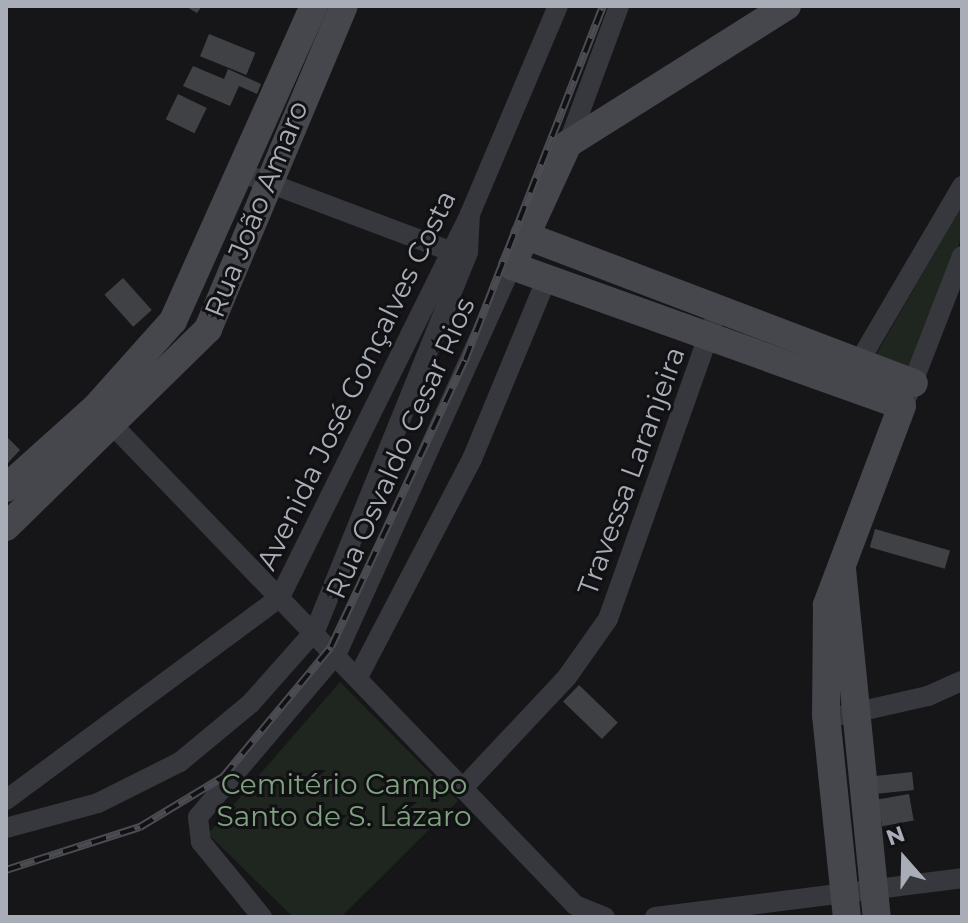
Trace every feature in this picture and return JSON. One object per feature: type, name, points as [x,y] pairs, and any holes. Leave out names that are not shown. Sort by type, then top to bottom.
[{"type":"street","name":"Avenida José Gonçalves Costa","points":[[6,800],[280,597],[456,254],[558,6]]},
{"type":"street","points":[[547,278],[536,240],[544,204],[619,6]]},
{"type":"street","points":[[739,31],[756,6]]},
{"type":"street","points":[[568,144],[739,31],[787,6]]},
{"type":"street","name":"Rua João Amaro","points":[[6,527],[104,416],[173,321],[237,171],[319,11]]},
{"type":"street","name":"Rua João Amaro","points":[[6,488],[104,416],[208,329],[267,184],[319,11]]},
{"type":"street","points":[[6,828],[98,803],[180,762],[277,677],[315,631],[456,254],[237,171]]},
{"type":"street","points":[[851,376],[962,186]]},
{"type":"street","points":[[536,240],[512,266],[707,339],[908,394]]},
{"type":"street","points":[[536,240],[717,312],[851,376]]},
{"type":"street","points":[[845,906],[826,715],[827,605],[962,256]]},
{"type":"street","name":"Rua Osvaldo Cesar Rios","points":[[262,917],[201,842],[195,824],[204,808],[337,653],[512,266]]},
{"type":"street","name":"Rua Osvaldo Cesar Rios","points":[[358,677],[472,459],[547,278]]},
{"type":"street","name":"Travessa Laranjeira","points":[[462,789],[567,677],[608,619],[717,312]]},
{"type":"street","points":[[104,416],[337,653],[462,789],[568,911],[605,917]]},
{"type":"street","points":[[842,568],[854,714],[876,904]]},
{"type":"street","points":[[826,715],[854,714],[962,681]]},
{"type":"street","points":[[655,917],[876,904],[962,878]]},
{"type":"green space","points":[[962,205],[962,236],[910,372],[874,358]]},
{"type":"green space","name":"Cemitério Campo Santo de S. Lázaro","points":[[340,682],[458,801],[341,917],[293,917],[208,834]]},
{"type":"building","points":[[185,6],[202,6],[197,13]]},
{"type":"building","points":[[209,34],[255,53],[246,75],[200,56]]},
{"type":"building","points":[[193,66],[224,79],[228,69],[261,84],[257,94],[239,86],[230,106],[183,86]]},
{"type":"building","points":[[178,94],[207,108],[194,133],[166,119]]},
{"type":"building","points":[[123,278],[152,310],[133,327],[104,295]]},
{"type":"building","points":[[6,436],[20,450],[6,465]]},
{"type":"building","points":[[875,529],[950,550],[945,569],[870,547]]},
{"type":"building","points":[[579,685],[618,723],[602,739],[563,702]]},
{"type":"building","points":[[912,772],[914,790],[872,794],[870,776]]},
{"type":"building","points":[[909,794],[914,821],[882,826],[877,800]]},
{"type":"railway","points":[[6,870],[140,827],[223,777],[331,647],[465,360],[603,6]]}]
